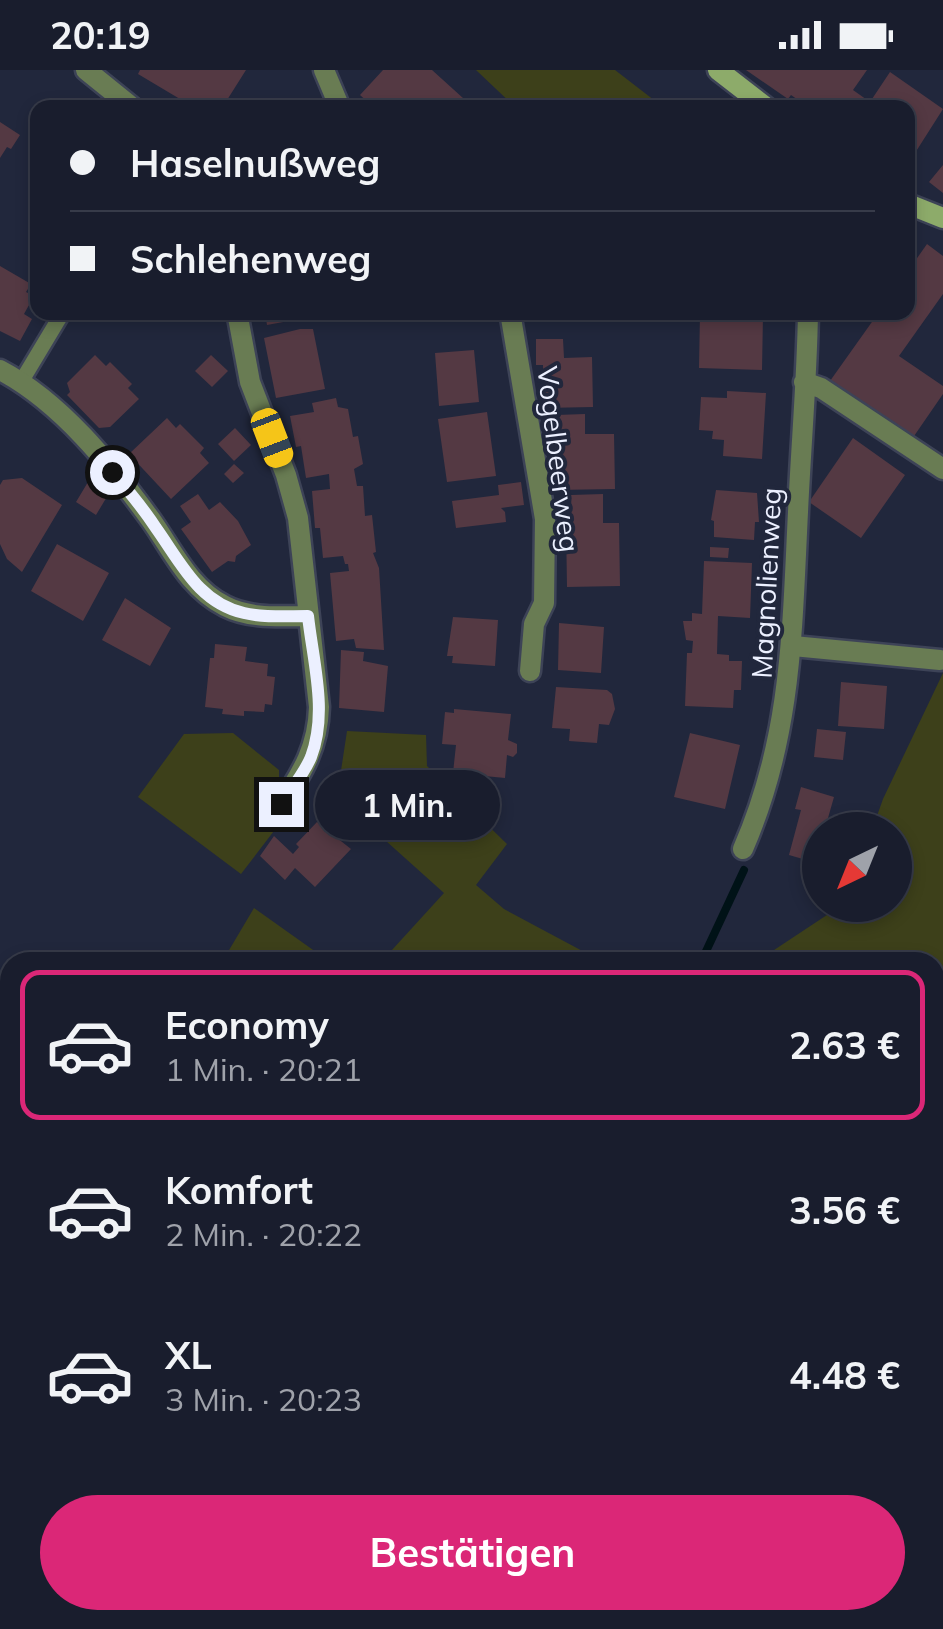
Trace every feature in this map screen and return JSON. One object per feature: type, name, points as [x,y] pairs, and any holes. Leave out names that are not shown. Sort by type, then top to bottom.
[{"type":"main road","points":[[718,70],[757,100]]},
{"type":"main road","points":[[915,207],[943,218]]},
{"type":"street","points":[[86,70],[122,100]]},
{"type":"street","points":[[324,70],[337,100]]},
{"type":"street","points":[[238,320],[250,382],[294,498],[302,536],[319,707],[318,729],[308,763],[281,804]]},
{"type":"street","name":"Vogelbeerweg","points":[[511,320],[545,518],[544,603],[534,624],[530,671]]},
{"type":"street","name":"Magnolienweg","points":[[743,849],[774,763],[786,706],[808,320]]},
{"type":"street","points":[[0,370],[21,382],[73,429],[146,514],[184,572],[206,594],[247,614],[308,616]]},
{"type":"street","points":[[804,382],[820,388],[943,469]]},
{"type":"street","points":[[792,646],[940,660]]},
{"type":"lane","points":[[21,382],[58,320]]},
{"type":"green space","points":[[476,70],[615,70],[654,100],[508,100]]},
{"type":"green space","points":[[943,673],[943,952],[771,952],[816,922],[912,922],[912,812],[878,812]]},
{"type":"green space","points":[[347,731],[426,735],[427,766],[507,844],[476,885],[504,909],[584,952],[390,952],[444,893],[337,797]]},
{"type":"green space","points":[[233,733],[279,770],[279,781],[269,795],[290,810],[241,874],[138,797],[184,734]]},
{"type":"green space","points":[[254,908],[316,952],[228,952]]},
{"type":"building","points":[[140,70],[246,70],[227,100],[182,100],[138,74]]},
{"type":"building","points":[[383,70],[432,70],[465,100],[365,100],[360,95]]},
{"type":"building","points":[[746,70],[867,70],[853,90],[867,100],[798,100],[791,95],[788,99]]},
{"type":"building","points":[[890,72],[943,109],[915,153],[915,100],[871,100]]},
{"type":"building","points":[[0,122],[20,135],[0,158]]},
{"type":"building","points":[[943,165],[943,193],[929,182]]},
{"type":"building","points":[[927,244],[943,256],[943,294],[899,356],[943,386],[943,394],[912,439],[830,381],[873,320],[915,320],[915,261]]},
{"type":"building","points":[[0,266],[30,283],[26,292],[30,294],[30,303],[24,314],[31,320],[20,341],[0,331]]},
{"type":"building","points":[[266,320],[294,320],[267,325]]},
{"type":"building","points":[[700,320],[763,320],[762,370],[699,368]]},
{"type":"building","points":[[313,329],[325,389],[276,398],[264,338]]},
{"type":"building","points":[[536,339],[563,339],[564,358],[592,357],[593,407],[544,408],[543,365],[536,365]]},
{"type":"building","points":[[474,350],[479,402],[439,406],[435,353]]},
{"type":"building","points":[[95,355],[106,366],[110,362],[132,384],[128,388],[139,399],[110,427],[99,428],[67,395],[67,383]]},
{"type":"building","points":[[211,355],[228,371],[212,387],[195,371]]},
{"type":"building","points":[[727,391],[766,393],[762,459],[723,456],[724,440],[712,439],[713,431],[699,430],[701,397],[727,398]]},
{"type":"building","points":[[336,398],[338,407],[348,409],[353,437],[358,436],[363,464],[354,469],[357,486],[363,486],[365,516],[372,515],[384,650],[356,648],[354,639],[336,641],[330,573],[349,571],[348,564],[343,556],[323,558],[320,528],[315,528],[312,491],[330,489],[329,474],[306,478],[301,446],[296,447],[290,416],[314,412],[312,403]]},
{"type":"building","points":[[487,412],[496,476],[447,482],[438,419]]},
{"type":"building","points":[[585,414],[585,434],[614,434],[615,489],[555,490],[556,415]]},
{"type":"building","points":[[167,418],[176,428],[180,424],[204,448],[200,453],[209,463],[171,499],[129,454]]},
{"type":"building","points":[[235,428],[251,445],[234,461],[218,444]]},
{"type":"building","points":[[853,438],[905,475],[861,538],[809,502]]},
{"type":"building","points":[[234,464],[244,473],[233,483],[224,474]]},
{"type":"building","points":[[91,477],[111,490],[96,515],[76,502]]},
{"type":"building","points":[[22,478],[62,505],[22,572],[7,559],[0,544],[0,485],[3,480]]},
{"type":"building","points":[[521,482],[524,505],[501,508],[506,522],[456,528],[452,501],[499,495],[498,485]]},
{"type":"building","points":[[716,490],[757,493],[759,522],[755,522],[754,540],[714,537],[711,520]]},
{"type":"building","points":[[198,494],[209,510],[220,502],[238,521],[251,545],[236,556],[235,562],[228,561],[212,572],[181,529],[191,522],[180,506]]},
{"type":"building","points":[[603,494],[603,523],[619,523],[620,586],[567,587],[566,524],[572,524],[571,495]]},
{"type":"building","points":[[57,544],[109,573],[83,621],[31,591]]},
{"type":"building","points":[[710,547],[729,548],[728,558],[710,557]]},
{"type":"building","points":[[704,561],[752,563],[750,618],[718,616],[717,654],[729,655],[729,661],[742,661],[741,690],[734,690],[733,708],[685,706],[687,653],[692,653],[693,641],[686,640],[683,621],[692,621],[692,613],[702,614]]},
{"type":"building","points":[[125,598],[171,628],[150,666],[102,640]]},
{"type":"building","points":[[453,617],[498,620],[495,666],[452,663],[453,656],[447,656]]},
{"type":"building","points":[[559,623],[604,627],[601,673],[558,670]]},
{"type":"building","points":[[215,644],[247,647],[245,661],[268,664],[267,676],[275,677],[272,705],[265,704],[264,712],[244,711],[244,716],[205,707]]},
{"type":"building","points":[[341,650],[364,652],[363,661],[388,666],[384,712],[339,708]]},
{"type":"building","points":[[841,682],[887,686],[884,729],[838,726]]},
{"type":"building","points":[[556,687],[607,690],[612,694],[615,709],[609,725],[599,724],[597,743],[569,741],[570,729],[552,728]]},
{"type":"building","points":[[454,709],[511,714],[508,740],[517,744],[517,753],[513,757],[507,755],[505,778],[453,773],[456,745],[442,744],[445,712],[454,713]]},
{"type":"building","points":[[817,729],[846,732],[843,760],[814,757]]},
{"type":"building","points":[[690,733],[740,745],[725,809],[674,797]]},
{"type":"building","points":[[801,787],[834,797],[830,812],[802,812],[802,859],[789,855],[801,810],[795,809]]},
{"type":"building","points":[[317,822],[351,849],[315,887],[295,868],[285,880],[260,856],[274,836],[293,854],[299,847],[296,844]]},
{"type":"waterway","points":[[706,952],[744,870]]},
{"type":"route","points":[[112,472],[157,529],[184,572],[206,594],[247,614],[308,616],[318,729],[308,763],[281,804]]}]
